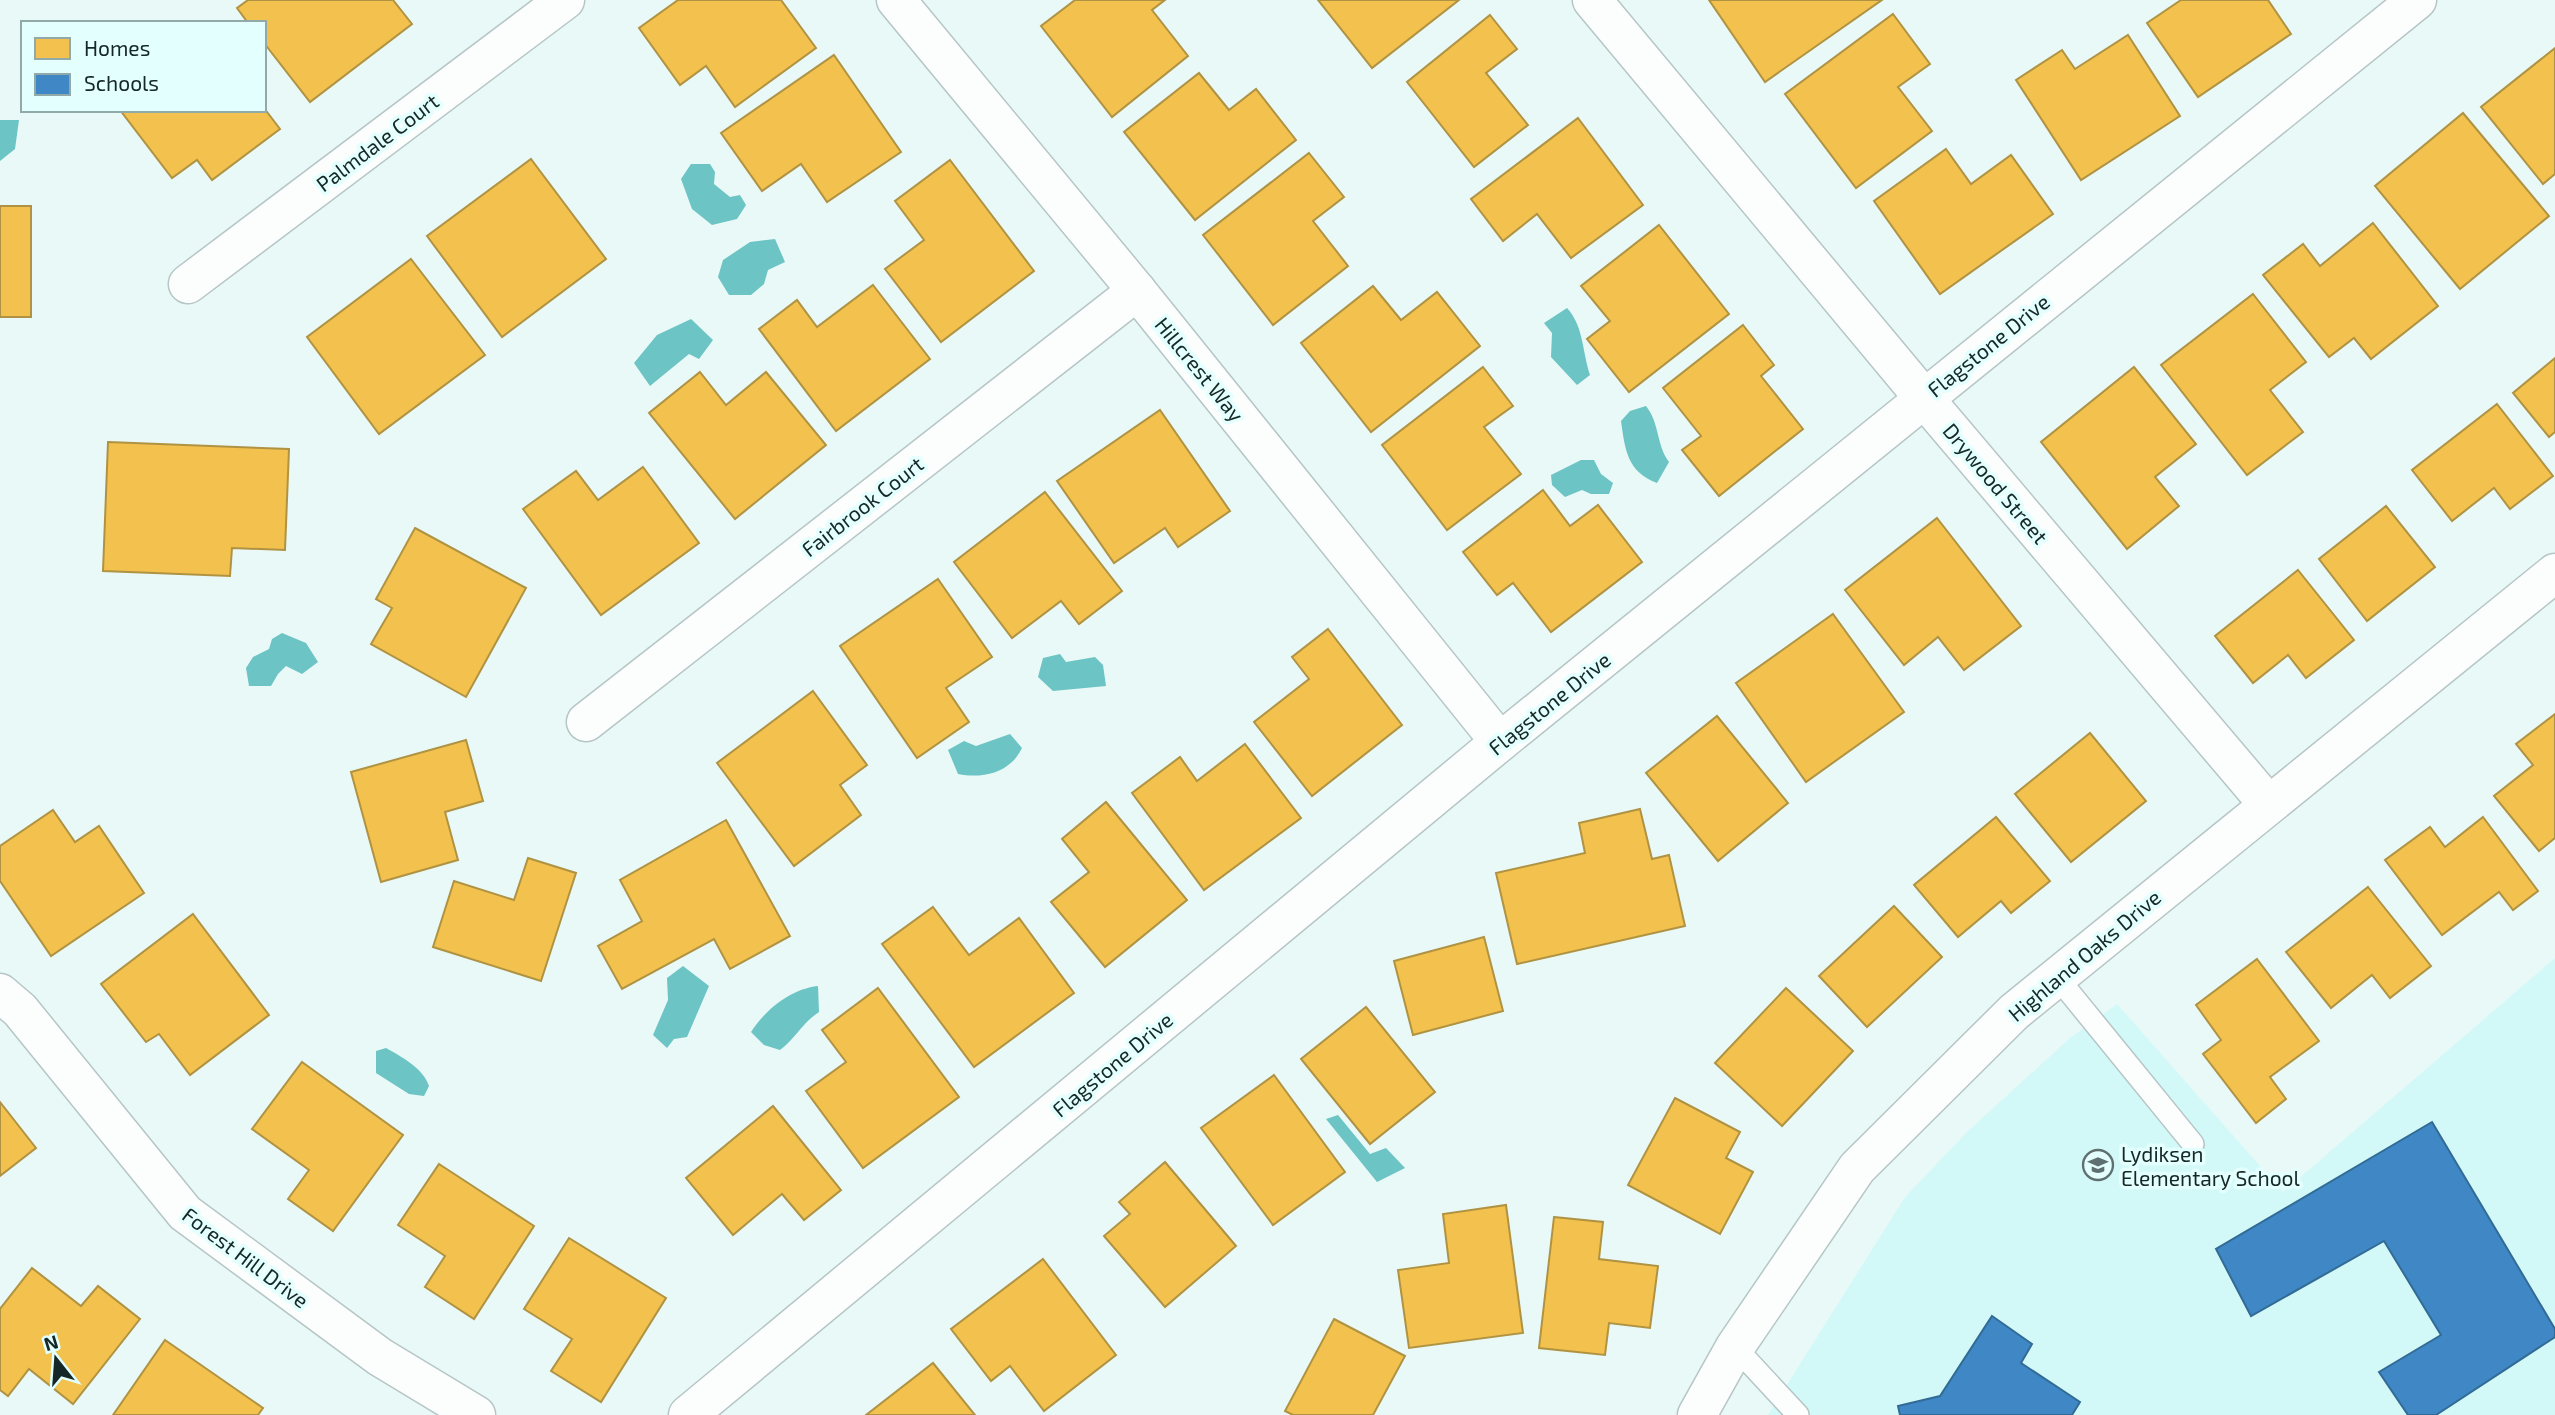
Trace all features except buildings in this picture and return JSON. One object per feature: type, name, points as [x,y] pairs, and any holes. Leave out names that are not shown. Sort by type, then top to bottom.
[{"type":"street","name":"Palmdale Court","points":[[188,284],[565,0]]},
{"type":"street","name":"Hillcrest Way","points":[[896,0],[1137,291],[1500,742]]},
{"type":"street","name":"Drywood Street","points":[[1592,0],[1923,397],[2268,804]]},
{"type":"street","name":"Flagstone Drive","points":[[688,1415],[1500,742],[1923,397],[2417,0]]},
{"type":"street","name":"Fairbrook Court","points":[[586,722],[1137,291]]},
{"type":"street","name":"Highland Oaks Drive","points":[[1697,1415],[1735,1347],[1857,1168],[2014,1012],[2555,573]]},
{"type":"street","name":"Forest Hill Drive","points":[[0,993],[20,1010],[185,1213],[380,1357],[476,1415]]},
{"type":"lane","points":[[2057,977],[2193,1144]]},
{"type":"lane","points":[[1735,1347],[1798,1415]]},
{"type":"shaded area","name":"Lydiksen Elementary School","points":[[2555,958],[2555,1415],[1768,1415],[1905,1197],[1968,1131],[2070,1038],[2117,1004],[2283,1192]]},
{"type":"water","points":[[0,120],[19,120],[15,149],[0,161]]},
{"type":"water","points":[[691,164],[710,164],[715,172],[714,184],[730,197],[740,195],[746,205],[737,219],[712,225],[692,209],[681,179]]},
{"type":"water","points":[[775,239],[785,262],[768,270],[764,284],[751,295],[729,295],[718,277],[723,260],[750,242]]},
{"type":"water","points":[[1567,308],[1580,331],[1590,375],[1577,385],[1551,357],[1552,333],[1544,323]]},
{"type":"water","points":[[691,319],[713,340],[699,359],[689,354],[650,386],[634,363],[657,335]]},
{"type":"water","points":[[1646,406],[1669,462],[1657,483],[1639,473],[1633,466],[1626,450],[1621,421],[1630,411]]},
{"type":"water","points":[[1581,460],[1594,460],[1601,474],[1613,483],[1609,494],[1591,494],[1582,490],[1565,497],[1552,485],[1551,475]]},
{"type":"water","points":[[282,633],[306,643],[318,662],[302,674],[286,666],[271,686],[249,686],[246,668],[253,657],[269,649],[272,639]]},
{"type":"water","points":[[1060,654],[1066,662],[1095,657],[1103,665],[1106,686],[1053,691],[1038,677],[1043,658]]},
{"type":"water","points":[[1010,734],[1022,748],[1003,769],[977,776],[958,774],[948,750],[964,741],[976,746]]},
{"type":"water","points":[[683,966],[709,986],[687,1037],[674,1039],[667,1048],[653,1035],[668,1000],[667,978]]},
{"type":"water","points":[[818,986],[819,1012],[780,1050],[764,1045],[751,1032],[780,1002],[798,991]]},
{"type":"water","points":[[386,1048],[422,1074],[429,1086],[424,1096],[409,1094],[376,1073],[376,1051]]},
{"type":"water","points":[[1338,1115],[1370,1154],[1386,1148],[1405,1168],[1377,1182],[1326,1119]]},
{"type":"place","name":"Lydiksen Elementary School","points":[[2098,1165]]}]
